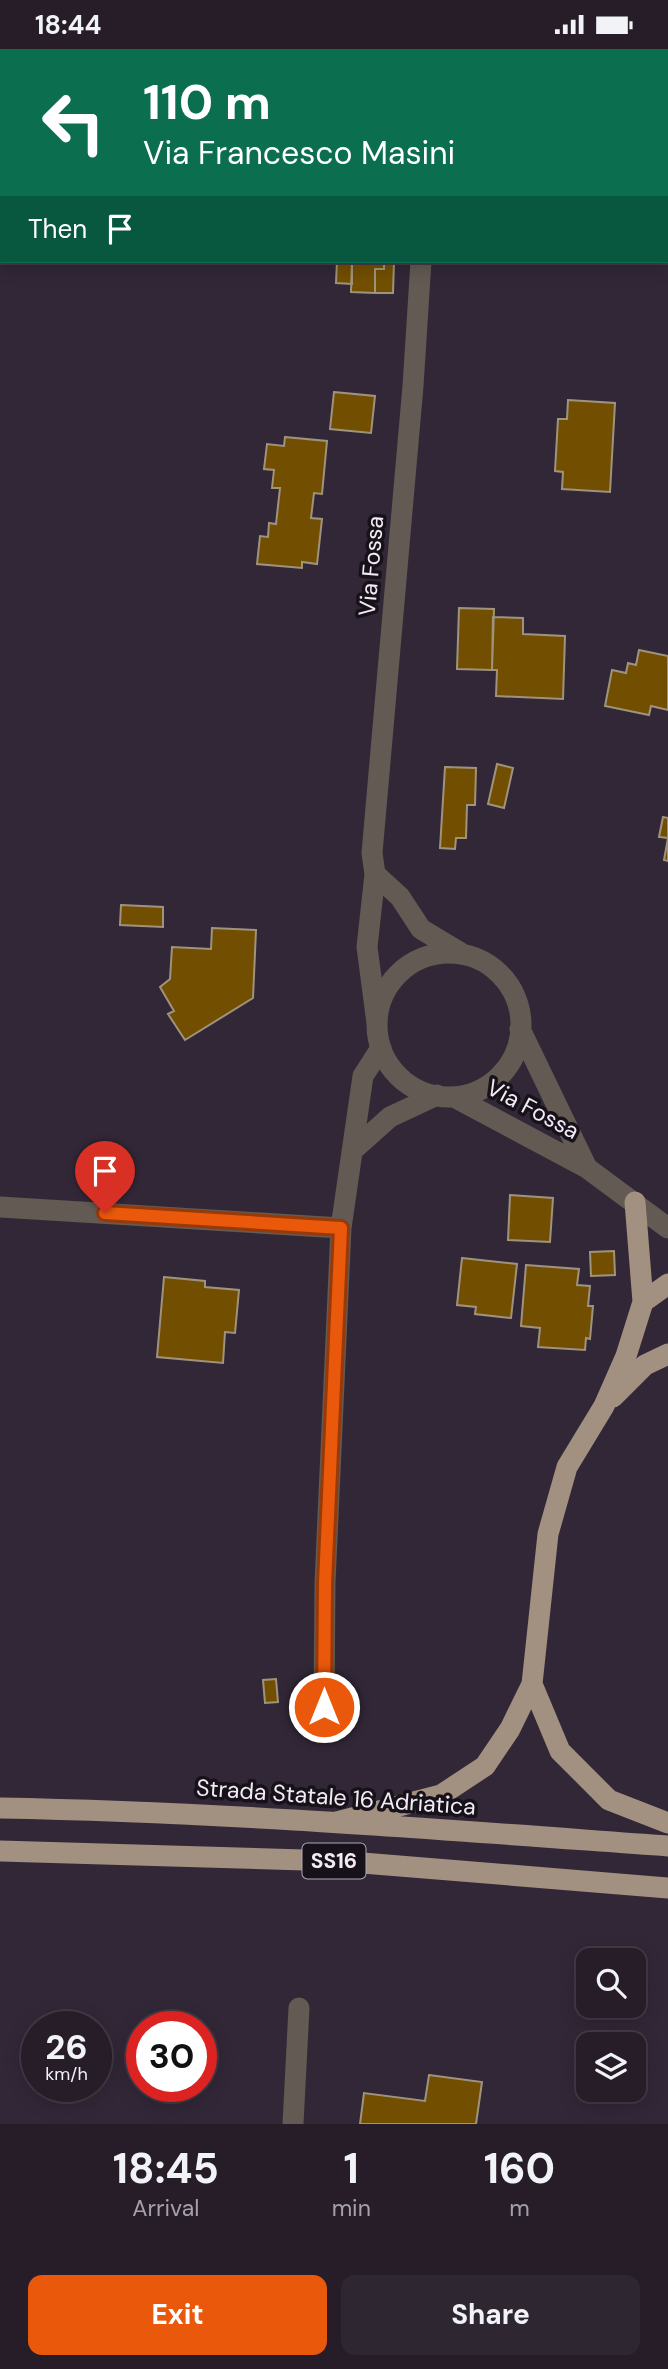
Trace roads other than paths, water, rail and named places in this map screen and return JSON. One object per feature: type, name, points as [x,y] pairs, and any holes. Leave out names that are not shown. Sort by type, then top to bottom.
[{"type":"highway","points":[[337,1822],[441,1795],[485,1766],[510,1729],[532,1684],[548,1534],[567,1467],[604,1406],[626,1356],[643,1302],[635,1202]]},
{"type":"highway","points":[[643,1302],[668,1284]]},
{"type":"highway","points":[[604,1406],[645,1365],[668,1354]]},
{"type":"highway","points":[[532,1684],[561,1751],[570,1761],[609,1800],[668,1823]]},
{"type":"highway","name":"Strada Statale 16 Adriatica","points":[[0,1808],[84,1809],[337,1822],[668,1846]]},
{"type":"highway","name":"SS16","points":[[0,1851],[338,1861],[668,1888]]},
{"type":"street","name":"Via Fossa","points":[[377,1023],[367,947],[375,874],[372,853],[413,386],[421,263]]},
{"type":"street","points":[[375,874],[400,897],[421,929],[461,953],[496,969],[514,993],[521,1013],[520,1038],[514,1057],[499,1077],[469,1094],[429,1094],[409,1085],[391,1067],[381,1048],[377,1023],[380,1004],[391,982],[405,968],[432,955],[461,953]]},
{"type":"street","name":"Via Fossa","points":[[520,1028],[587,1168]]},
{"type":"street","points":[[324,1707],[325,1583],[341,1228],[363,1076],[381,1048]]},
{"type":"street","name":"Via Fossa","points":[[446,1096],[587,1168],[668,1228]]},
{"type":"street","points":[[352,1151],[390,1117],[446,1096]]},
{"type":"street","points":[[0,1207],[341,1228]]},
{"type":"street","points":[[293,2124],[299,2008]]}]
